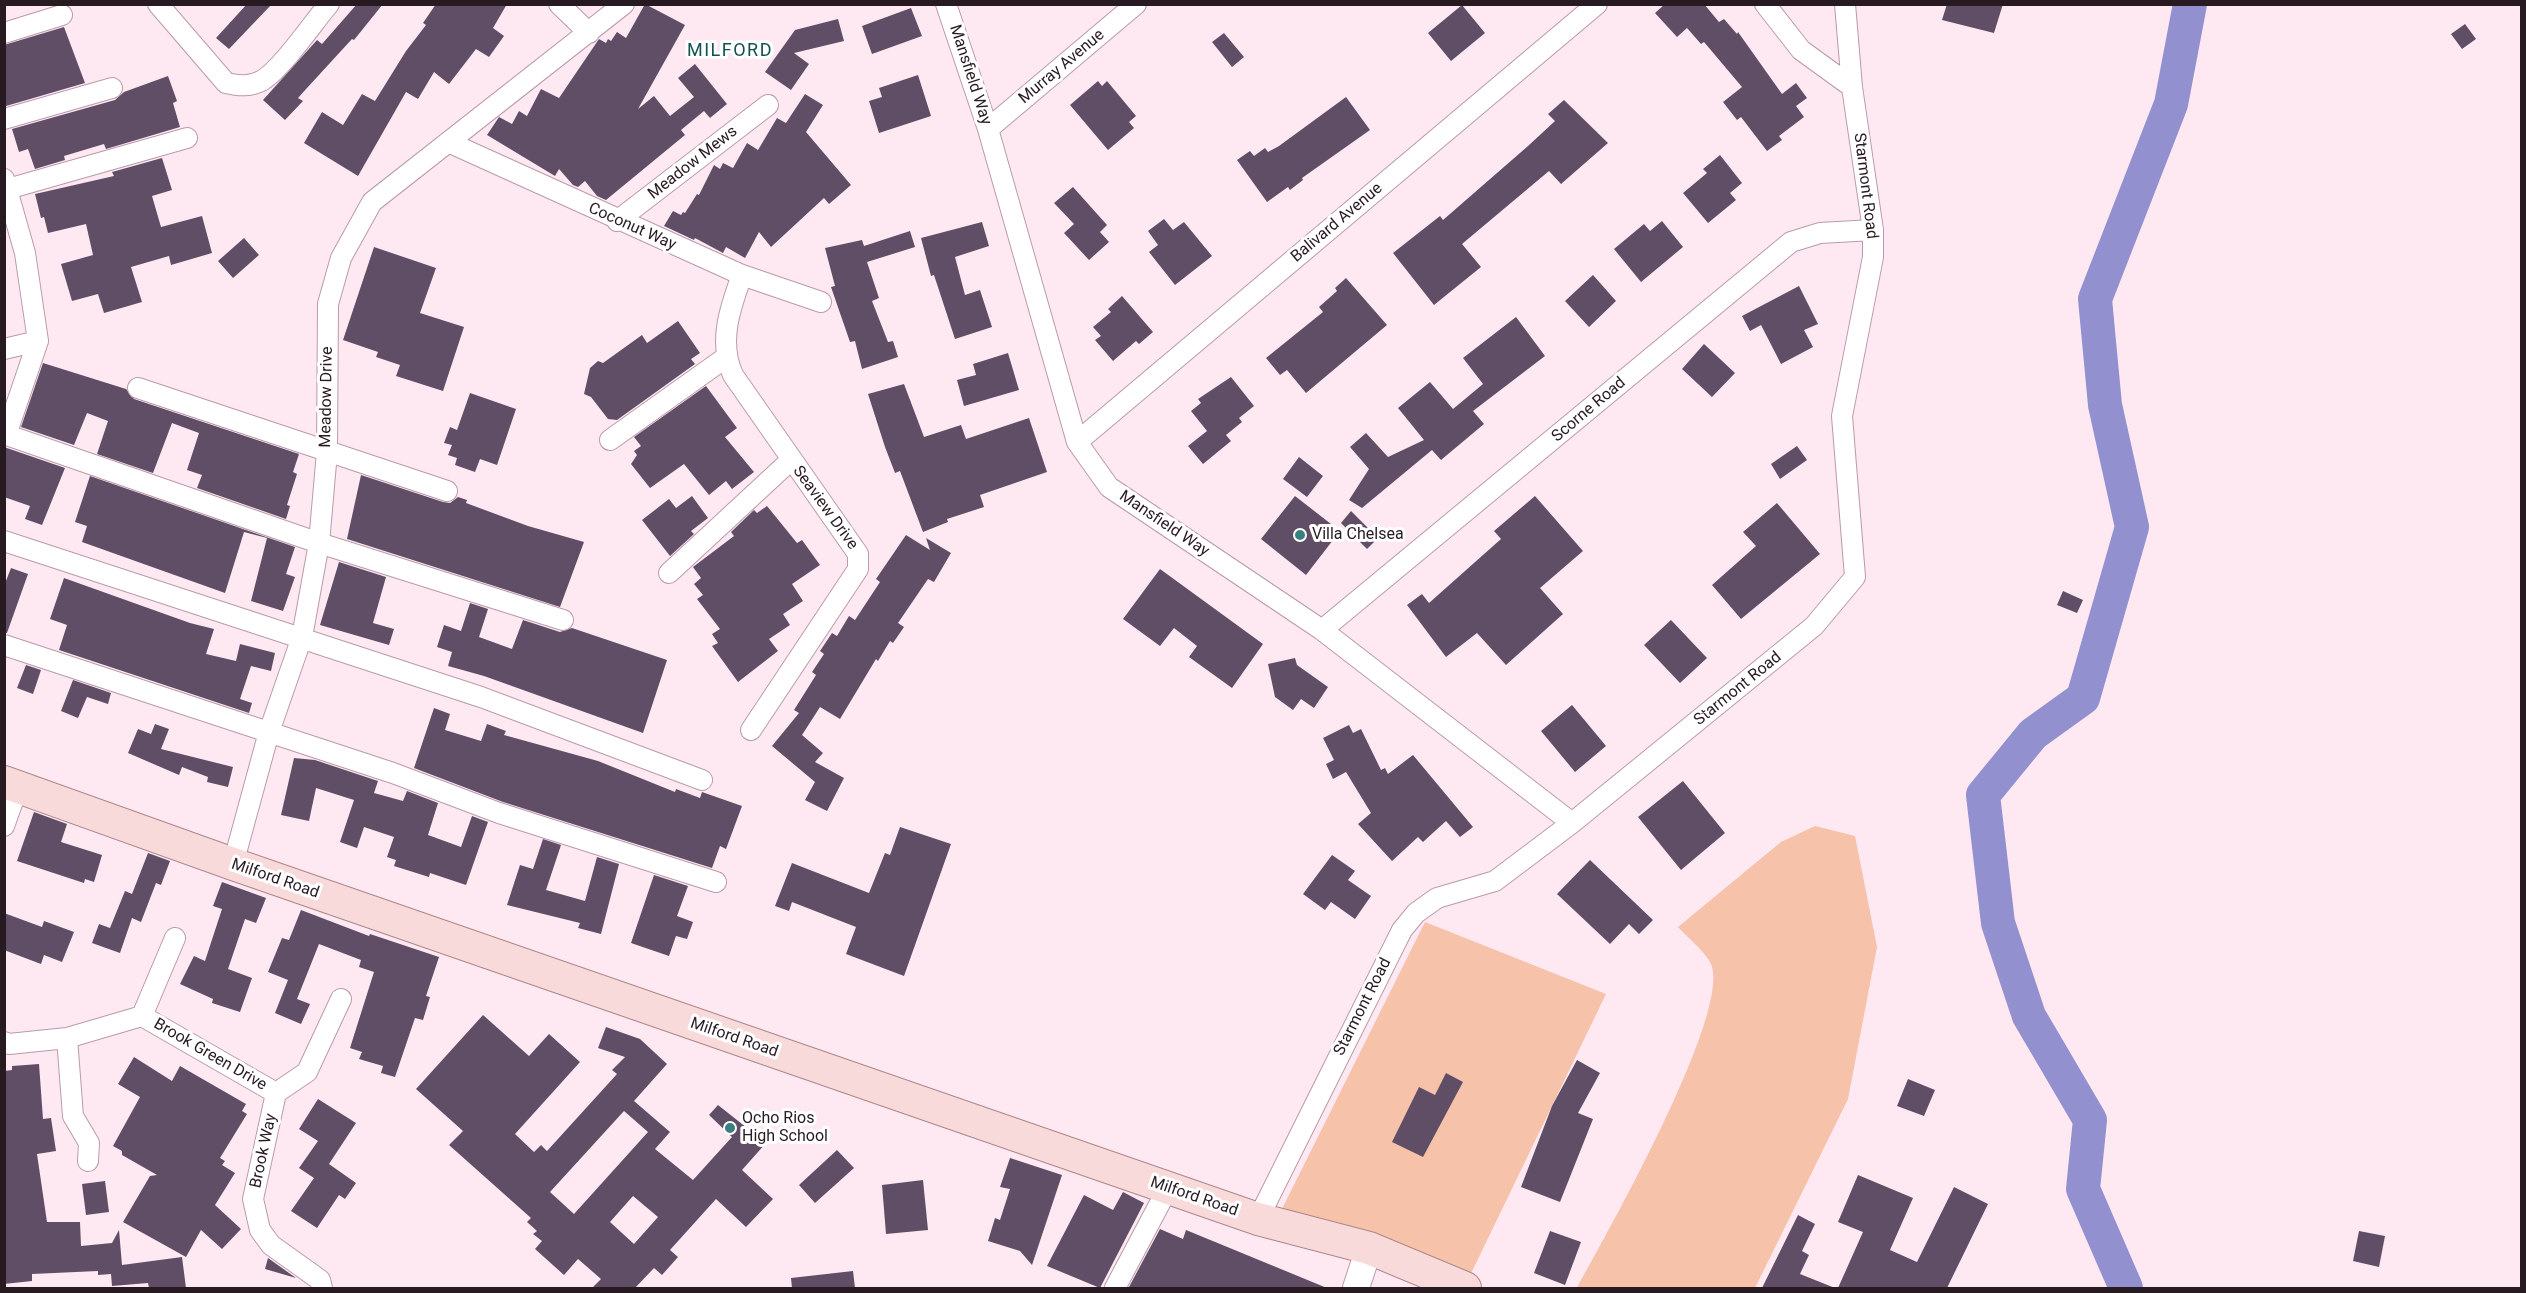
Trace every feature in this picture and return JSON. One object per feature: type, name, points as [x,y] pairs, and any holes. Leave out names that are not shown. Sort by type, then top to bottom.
[{"type":"main road","name":"Milford Road","points":[[11,784],[233,864],[1258,1219],[1369,1248],[1465,1288]]},
{"type":"street","points":[[158,4],[226,83],[238,86],[251,85],[273,71],[329,4]]},
{"type":"street","points":[[559,4],[589,33]]},
{"type":"street","name":"Meadow Drive","points":[[233,864],[269,732],[302,637],[319,543],[327,452],[328,304],[341,258],[372,202],[624,4]]},
{"type":"street","name":"Mansfield Way","points":[[946,4],[988,129],[1077,442],[1109,487],[1322,630],[1572,823]]},
{"type":"street","name":"Murray Avenue","points":[[988,129],[1136,4]]},
{"type":"street","name":"Balivard Avenue","points":[[1077,442],[1597,4]]},
{"type":"street","points":[[1765,4],[1802,50],[1852,87]]},
{"type":"street","name":"Starmont Road","points":[[1258,1219],[1286,1158],[1402,930],[1416,913],[1437,898],[1495,881],[1572,823],[1814,626],[1855,577],[1842,416],[1873,257],[1873,230],[1852,87],[1845,4]]},
{"type":"street","points":[[4,33],[62,15]]},
{"type":"street","points":[[4,119],[112,88]]},
{"type":"street","name":"Meadow Mews","points":[[617,221],[768,105]]},
{"type":"street","points":[[187,138],[5,186],[25,253],[38,341],[5,434],[319,543],[563,620]]},
{"type":"street","name":"Coconut Way","points":[[448,142],[617,221],[742,275],[821,302]]},
{"type":"street","name":"Scorne Road","points":[[1322,630],[1791,242],[1820,233],[1873,230]]},
{"type":"street","points":[[610,440],[725,358],[729,313],[742,275]]},
{"type":"street","points":[[4,349],[38,341]]},
{"type":"street","name":"Seaview Drive","points":[[725,358],[733,375],[858,554],[858,569],[751,730]]},
{"type":"street","points":[[138,388],[447,491]]},
{"type":"street","points":[[669,573],[791,460]]},
{"type":"street","points":[[4,541],[302,637],[534,716],[702,780]]},
{"type":"street","points":[[4,645],[393,773],[499,813],[716,882]]},
{"type":"street","points":[[4,826],[11,784]]},
{"type":"street","points":[[142,1016],[176,938]]},
{"type":"street","points":[[276,1093],[307,1072],[341,999]]},
{"type":"street","name":"Brook Green Drive","points":[[4,1042],[9,1044],[67,1038],[142,1016],[276,1093]]},
{"type":"street","points":[[67,1038],[73,1116],[89,1143],[88,1161]]},
{"type":"street","name":"Brook Way","points":[[276,1093],[253,1199],[260,1230],[271,1245],[320,1280],[322,1288]]},
{"type":"street","points":[[1114,1288],[1168,1188]]},
{"type":"street","points":[[1356,1288],[1369,1248]]},
{"type":"shaded area","points":[[1815,826],[1855,836],[1877,947],[1848,1099],[1755,1288],[1577,1288],[1613,1223],[1662,1125],[1703,1028],[1712,990],[1711,964],[1678,927],[1781,842]]},
{"type":"shaded area","points":[[1425,922],[1606,994],[1464,1288],[1277,1219]]},
{"type":"building","points":[[247,4],[272,4],[229,49],[216,38]]},
{"type":"building","points":[[357,4],[383,4],[354,40],[352,39],[298,98],[303,101],[285,120],[263,100],[317,40],[322,44]]},
{"type":"building","points":[[436,4],[507,4],[493,28],[504,36],[489,57],[476,49],[449,84],[434,72],[418,99],[406,92],[358,176],[304,143],[322,112],[343,125],[362,94],[375,101],[406,51],[426,25],[423,23]]},
{"type":"building","points":[[645,4],[685,25],[638,109],[654,96],[670,116],[694,97],[678,78],[695,64],[727,104],[710,118],[704,111],[681,130],[685,135],[606,200],[597,196],[585,181],[578,187],[573,185],[559,169],[555,176],[487,135],[499,117],[512,124],[519,111],[527,116],[541,89],[559,98],[599,39],[606,43],[608,39],[611,41],[617,32],[626,38]]},
{"type":"building","points":[[1665,4],[1704,4],[1719,22],[1724,19],[1737,34],[1738,32],[1782,94],[1796,83],[1807,98],[1796,106],[1804,117],[1779,136],[1782,140],[1767,151],[1741,117],[1737,120],[1723,102],[1742,87],[1704,42],[1701,44],[1687,28],[1677,37],[1655,13]]},
{"type":"building","points":[[1947,4],[2003,4],[1994,33],[1942,20]]},
{"type":"building","points":[[1462,5],[1485,33],[1451,61],[1428,33]]},
{"type":"building","points":[[911,8],[922,36],[872,54],[862,26]]},
{"type":"building","points":[[838,19],[844,41],[794,53],[809,64],[791,90],[765,72],[795,30]]},
{"type":"building","points":[[2465,24],[2476,39],[2462,49],[2451,34]]},
{"type":"building","points":[[64,27],[85,83],[6,106],[4,45]]},
{"type":"building","points":[[1224,33],[1244,57],[1232,67],[1212,42]]},
{"type":"building","points":[[918,75],[931,116],[879,133],[869,101],[882,97],[879,88]]},
{"type":"building","points":[[168,76],[177,101],[173,103],[180,127],[106,149],[104,144],[64,156],[65,160],[35,169],[28,149],[19,152],[12,129],[115,100],[124,92]]},
{"type":"building","points":[[1098,81],[1102,86],[1107,81],[1136,116],[1129,122],[1134,128],[1108,150],[1070,105]]},
{"type":"building","points":[[805,94],[823,105],[806,132],[851,185],[829,204],[824,198],[771,247],[759,232],[745,258],[726,247],[723,253],[695,238],[694,240],[664,226],[673,211],[681,215],[685,213],[697,194],[699,195],[714,165],[720,169],[723,163],[733,168],[747,143],[758,150],[777,118],[786,123]]},
{"type":"building","points":[[1346,97],[1370,130],[1302,178],[1303,180],[1290,190],[1288,187],[1267,202],[1237,160],[1250,151],[1254,156],[1265,148],[1268,152],[1279,146]]},
{"type":"building","points":[[1564,100],[1608,143],[1561,184],[1549,171],[1462,244],[1481,267],[1434,305],[1393,253],[1440,216],[1443,220],[1528,146],[1555,121],[1548,114]]},
{"type":"building","points":[[1720,155],[1742,183],[1730,193],[1736,200],[1708,223],[1683,193],[1707,173],[1703,169]]},
{"type":"building","points":[[162,158],[172,190],[152,196],[161,227],[202,216],[212,253],[171,265],[169,256],[131,267],[142,302],[104,313],[98,294],[72,301],[61,264],[93,255],[86,224],[48,233],[44,217],[41,218],[35,194],[114,176],[112,172]]},
{"type":"building","points":[[1073,187],[1107,225],[1100,232],[1109,242],[1089,260],[1064,233],[1074,224],[1054,203]]},
{"type":"building","points":[[1164,219],[1173,230],[1184,222],[1212,256],[1175,285],[1149,252],[1158,245],[1148,231]]},
{"type":"building","points":[[1662,221],[1683,247],[1641,282],[1614,249],[1644,224],[1650,231]]},
{"type":"building","points":[[982,222],[989,246],[955,257],[965,295],[980,290],[992,327],[955,339],[934,275],[931,276],[921,238]]},
{"type":"building","points":[[910,231],[915,247],[867,262],[879,298],[872,301],[888,342],[893,341],[898,357],[862,369],[855,341],[850,342],[831,287],[835,286],[825,248],[862,240],[864,246]]},
{"type":"building","points":[[244,238],[259,255],[233,278],[218,261]]},
{"type":"building","points":[[374,247],[436,268],[420,313],[464,327],[443,391],[396,376],[400,365],[376,357],[378,352],[343,340]]},
{"type":"building","points":[[1593,275],[1616,301],[1589,327],[1565,301]]},
{"type":"building","points":[[1346,278],[1387,325],[1306,393],[1287,370],[1280,375],[1266,358],[1323,312],[1319,307],[1337,291],[1335,288]]},
{"type":"building","points":[[1799,286],[1818,324],[1804,330],[1813,347],[1781,364],[1761,325],[1750,331],[1742,316]]},
{"type":"building","points":[[1122,296],[1153,332],[1139,344],[1136,341],[1113,361],[1095,340],[1101,336],[1093,327],[1111,312],[1108,309]]},
{"type":"building","points":[[1516,317],[1545,356],[1473,411],[1484,424],[1441,460],[1432,450],[1362,508],[1349,500],[1369,469],[1350,447],[1366,433],[1388,457],[1424,440],[1398,408],[1430,382],[1453,409],[1483,384],[1463,358]]},
{"type":"building","points":[[678,321],[700,353],[691,359],[695,364],[617,420],[608,419],[591,397],[584,394],[590,368],[598,361],[603,363],[642,335],[647,343]]},
{"type":"building","points":[[1704,344],[1735,373],[1712,397],[1682,369]]},
{"type":"building","points":[[1008,353],[1019,390],[964,406],[957,380],[976,375],[973,364]]},
{"type":"building","points":[[43,363],[126,389],[134,399],[299,454],[293,472],[297,474],[287,505],[290,506],[286,519],[197,488],[202,475],[187,470],[199,433],[172,423],[153,473],[97,454],[108,421],[87,413],[74,445],[21,427]]},
{"type":"building","points":[[1231,377],[1254,406],[1239,418],[1242,422],[1226,435],[1231,441],[1203,464],[1188,446],[1207,431],[1191,411],[1201,403],[1198,399]]},
{"type":"building","points":[[904,384],[924,437],[961,425],[966,439],[1029,418],[1047,472],[980,495],[984,507],[947,519],[948,522],[923,532],[900,471],[895,473],[868,394]]},
{"type":"building","points":[[706,386],[737,428],[725,437],[754,472],[732,489],[726,481],[709,495],[684,464],[650,488],[631,464],[637,455],[634,451],[641,446],[634,437]]},
{"type":"building","points":[[470,393],[516,409],[497,465],[480,459],[475,472],[455,465],[457,458],[448,455],[452,445],[444,443],[450,427],[457,430]]},
{"type":"building","points":[[1797,446],[1807,460],[1780,479],[1771,464]]},
{"type":"building","points":[[4,447],[65,468],[42,525],[25,519],[30,506],[4,497]]},
{"type":"building","points":[[1299,457],[1323,476],[1307,497],[1283,479]]},
{"type":"building","points":[[361,475],[443,502],[450,503],[458,497],[467,500],[466,503],[528,526],[584,542],[560,607],[347,539]]},
{"type":"building","points":[[90,476],[295,547],[286,574],[295,577],[283,611],[251,601],[267,538],[244,532],[225,593],[82,542],[87,526],[75,522]]},
{"type":"building","points":[[692,496],[708,518],[691,531],[694,534],[670,556],[642,520],[669,499],[676,508]]},
{"type":"building","name":"Villa Chelsea","points":[[1295,496],[1340,531],[1306,575],[1261,539]]},
{"type":"building","points":[[1535,496],[1583,551],[1540,588],[1563,614],[1506,665],[1477,633],[1446,657],[1407,605],[1422,594],[1429,603],[1501,539],[1494,531]]},
{"type":"building","points":[[1777,503],[1820,554],[1741,619],[1712,585],[1756,546],[1743,532]]},
{"type":"building","points":[[767,506],[797,543],[802,540],[820,565],[792,584],[803,601],[783,614],[790,625],[769,639],[778,651],[738,682],[712,646],[718,643],[712,634],[720,629],[697,599],[703,595],[694,584],[701,578],[693,567],[734,536],[731,532],[754,510],[757,513]]},
{"type":"building","points":[[1351,511],[1378,538],[1367,549],[1341,523]]},
{"type":"building","points":[[906,535],[930,550],[926,538],[951,553],[934,582],[928,579],[898,623],[904,627],[893,643],[890,641],[878,661],[876,659],[840,719],[820,707],[802,735],[823,753],[815,762],[844,778],[827,811],[805,800],[815,782],[772,746],[799,713],[794,710],[816,675],[812,672],[824,654],[820,651],[832,633],[837,636],[849,616],[855,620],[880,582],[876,579]]},
{"type":"building","points":[[339,562],[386,577],[373,623],[394,629],[389,645],[320,625]]},
{"type":"building","points":[[11,568],[28,574],[7,633],[4,633],[4,586]]},
{"type":"building","points":[[1160,569],[1263,644],[1232,688],[1189,657],[1197,646],[1174,628],[1160,646],[1123,619]]},
{"type":"building","points":[[64,578],[190,623],[214,629],[206,654],[236,661],[240,644],[275,653],[271,671],[251,666],[240,699],[252,703],[249,713],[59,650],[67,625],[50,619]]},
{"type":"building","points":[[2063,591],[2083,600],[2077,613],[2057,605]]},
{"type":"building","points":[[470,603],[488,609],[479,637],[512,649],[523,620],[560,632],[572,628],[667,660],[643,733],[484,676],[448,666],[452,652],[437,647],[444,625],[461,631]]},
{"type":"building","points":[[1671,620],[1707,658],[1680,683],[1644,645]]},
{"type":"building","points":[[1295,658],[1297,665],[1328,687],[1314,708],[1301,699],[1293,710],[1275,697],[1268,664]]},
{"type":"building","points":[[26,665],[41,670],[33,694],[17,688]]},
{"type":"building","points":[[73,680],[111,693],[108,704],[87,697],[78,718],[61,711]]},
{"type":"building","points":[[1572,705],[1606,746],[1575,772],[1541,731]]},
{"type":"building","points":[[434,708],[450,714],[445,730],[481,741],[487,724],[506,731],[504,735],[598,761],[675,792],[676,789],[700,798],[702,792],[742,806],[726,849],[720,846],[712,868],[503,802],[414,768]]},
{"type":"building","points":[[155,724],[169,729],[161,749],[233,767],[228,787],[207,782],[208,777],[182,767],[179,775],[128,753],[138,729],[151,734]]},
{"type":"building","points":[[1349,725],[1353,733],[1361,729],[1381,770],[1385,768],[1388,774],[1413,755],[1473,827],[1460,837],[1446,821],[1423,842],[1418,837],[1392,861],[1358,824],[1371,813],[1346,772],[1333,779],[1326,764],[1334,760],[1323,738]]},
{"type":"building","points":[[294,758],[315,760],[378,781],[374,793],[403,801],[407,791],[438,803],[428,835],[461,847],[472,816],[488,822],[466,885],[430,873],[429,877],[394,866],[396,860],[387,857],[394,837],[364,827],[357,848],[340,842],[354,800],[316,788],[309,821],[281,815]]},
{"type":"building","points":[[1683,781],[1725,833],[1681,870],[1638,817]]},
{"type":"building","points":[[34,812],[67,824],[61,842],[102,855],[94,882],[85,879],[84,883],[17,861]]},
{"type":"building","points":[[900,827],[951,844],[904,976],[846,954],[856,927],[792,902],[789,911],[775,906],[792,863],[869,893],[885,853],[890,855]]},
{"type":"building","points":[[543,839],[561,845],[546,890],[585,901],[597,857],[619,864],[601,934],[578,928],[580,923],[507,905],[520,865],[533,869]]},
{"type":"building","points":[[148,853],[170,861],[161,885],[156,883],[141,922],[132,918],[120,953],[92,943],[99,924],[110,928],[125,891],[132,894]]},
{"type":"building","points":[[1332,855],[1355,871],[1348,880],[1371,896],[1355,919],[1331,902],[1325,910],[1303,894]]},
{"type":"building","points":[[1590,860],[1653,920],[1639,934],[1629,924],[1610,944],[1557,894]]},
{"type":"building","points":[[654,875],[688,886],[677,916],[693,922],[687,939],[676,936],[669,956],[631,943]]},
{"type":"building","points":[[222,882],[266,898],[256,923],[245,919],[228,969],[252,978],[240,1012],[212,1003],[213,999],[180,984],[194,956],[205,961],[222,909],[213,906]]},
{"type":"building","points":[[301,910],[369,936],[370,934],[439,957],[426,996],[430,997],[423,1020],[415,1018],[395,1077],[381,1073],[383,1066],[359,1059],[362,1052],[350,1048],[374,972],[359,967],[361,960],[319,944],[297,999],[310,1004],[301,1024],[275,1013],[288,980],[268,972],[282,938],[289,940]]},
{"type":"building","points":[[4,913],[42,927],[44,921],[74,932],[62,962],[44,955],[41,964],[4,950]]},
{"type":"building","points":[[483,1015],[529,1056],[549,1034],[580,1062],[515,1134],[534,1152],[541,1145],[547,1151],[617,1074],[612,1070],[625,1057],[598,1048],[606,1027],[640,1039],[667,1064],[634,1101],[670,1132],[655,1149],[693,1180],[732,1137],[709,1115],[718,1105],[766,1143],[742,1170],[773,1199],[746,1227],[716,1199],[670,1250],[678,1257],[662,1275],[654,1268],[635,1288],[592,1288],[601,1279],[578,1259],[564,1275],[535,1249],[542,1241],[533,1234],[537,1231],[527,1222],[531,1218],[449,1145],[463,1131],[416,1089]],"holes":[[[624,1111],[648,1132],[574,1214],[550,1192]],[[633,1196],[658,1217],[634,1244],[610,1222]]]},
{"type":"building","points":[[134,1057],[172,1081],[180,1066],[246,1104],[242,1111],[247,1114],[220,1158],[225,1161],[222,1165],[235,1173],[215,1205],[241,1229],[222,1249],[201,1230],[186,1257],[123,1222],[150,1176],[157,1175],[122,1155],[122,1151],[113,1146],[140,1097],[118,1084]]},
{"type":"building","points":[[1577,1060],[1600,1073],[1578,1113],[1593,1119],[1560,1202],[1521,1187],[1552,1106]]},
{"type":"building","points":[[39,1064],[43,1119],[51,1118],[56,1151],[37,1154],[47,1222],[80,1222],[81,1246],[112,1243],[119,1230],[122,1265],[182,1257],[186,1288],[149,1288],[148,1283],[112,1286],[111,1274],[98,1275],[98,1271],[32,1274],[32,1281],[4,1284],[4,1071],[12,1070],[12,1066]]},
{"type":"building","points":[[1446,1073],[1463,1082],[1423,1157],[1392,1142],[1419,1087],[1435,1095]]},
{"type":"building","points":[[1908,1079],[1935,1090],[1924,1116],[1897,1106]]},
{"type":"building","points":[[318,1099],[356,1123],[329,1164],[356,1183],[345,1199],[339,1195],[317,1228],[291,1211],[314,1178],[299,1168],[318,1141],[299,1129]]},
{"type":"building","points":[[837,1150],[854,1168],[815,1203],[799,1185]]},
{"type":"building","points":[[1010,1158],[1062,1175],[1032,1265],[1020,1251],[988,1241],[995,1218],[1000,1220],[1010,1189],[1000,1187]]},
{"type":"building","points":[[1858,1175],[1913,1198],[1890,1250],[1917,1262],[1954,1187],[1988,1204],[1947,1288],[1838,1288],[1863,1232],[1838,1222]]},
{"type":"building","points":[[923,1180],[928,1230],[886,1234],[882,1185]]},
{"type":"building","points":[[105,1181],[109,1212],[86,1215],[82,1184]]},
{"type":"building","points":[[1123,1192],[1144,1203],[1100,1288],[1047,1266],[1084,1195],[1113,1210]]},
{"type":"building","points":[[1798,1215],[1815,1224],[1802,1251],[1809,1255],[1800,1274],[1835,1288],[1762,1288]]},
{"type":"building","points":[[1160,1229],[1183,1239],[1186,1230],[1327,1288],[1129,1287]]},
{"type":"building","points":[[1550,1231],[1581,1242],[1565,1285],[1534,1273]]},
{"type":"building","points":[[2359,1231],[2385,1236],[2379,1267],[2353,1261]]},
{"type":"building","points":[[268,1258],[296,1278],[265,1269]]},
{"type":"building","points":[[853,1271],[855,1288],[792,1288],[791,1278]]},
{"type":"waterway","points":[[2126,1288],[2083,1189],[2090,1120],[2029,1016],[1998,923],[1983,795],[2033,734],[2083,698],[2132,527],[2105,405],[2095,299],[2171,104],[2190,4]]},
{"type":"place","name":"Villa Chelsea","points":[[1300,535]]},
{"type":"place","name":"Ocho Rios High School","points":[[730,1128]]},
{"type":"district","name":"MILFORD","points":[[730,51]]}]
